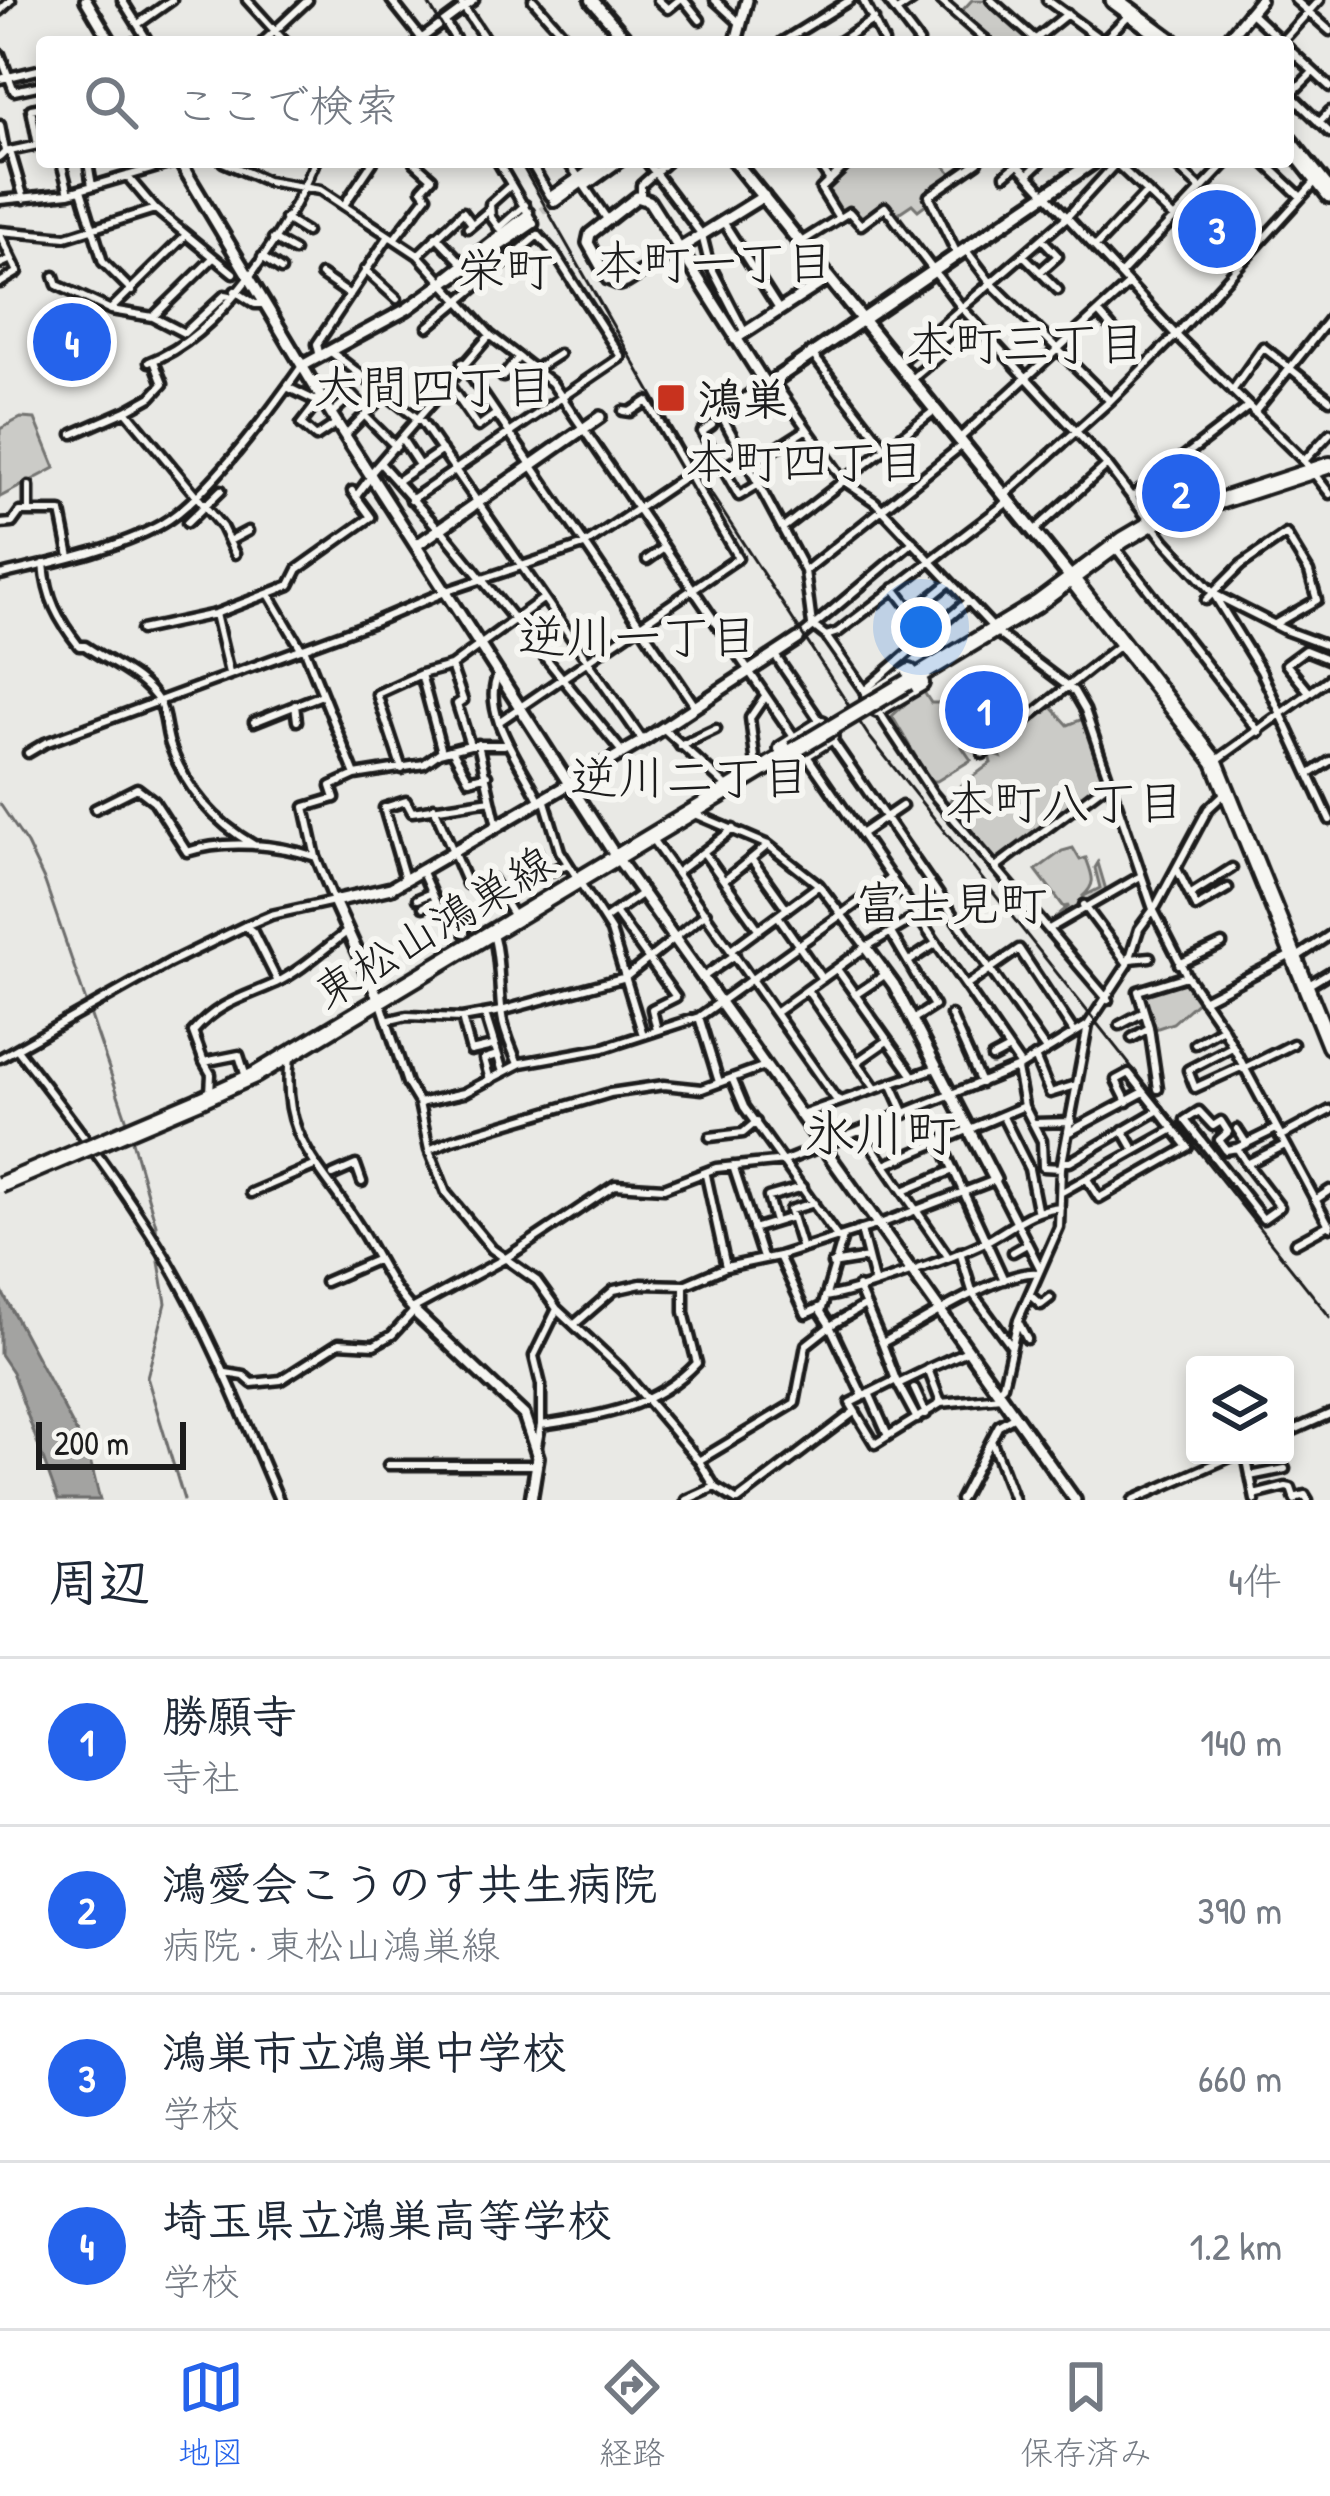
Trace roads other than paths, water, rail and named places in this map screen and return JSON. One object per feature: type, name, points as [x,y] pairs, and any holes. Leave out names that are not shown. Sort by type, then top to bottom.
[{"type":"highway","points":[[1110,0],[1158,36]]},
{"type":"highway","points":[[1110,0],[1159,36]]},
{"type":"highway","points":[[1294,152],[1330,198]]},
{"type":"main road","points":[[592,0],[623,36]]},
{"type":"main road","points":[[740,168],[1123,643],[1214,763],[1330,1046]]},
{"type":"main road","points":[[746,400],[1084,168]]},
{"type":"main road","name":"東松山鴻巣線","points":[[0,1185],[205,1098],[291,1054],[724,789],[998,632],[1152,523],[1308,466],[1330,465]]},
{"type":"main road","points":[[870,699],[949,649],[956,653]]},
{"type":"main road","points":[[724,789],[756,765],[826,730]]},
{"type":"street","points":[[0,11],[11,0]]},
{"type":"street","points":[[86,0],[107,36]]},
{"type":"street","points":[[122,0],[145,36]]},
{"type":"street","points":[[139,22],[172,0]]},
{"type":"street","points":[[247,0],[278,36]]},
{"type":"street","points":[[268,36],[308,0]]},
{"type":"street","points":[[391,0],[417,36]]},
{"type":"street","points":[[428,36],[446,24],[461,4],[474,0]]},
{"type":"street","points":[[533,0],[565,36]]},
{"type":"street","points":[[658,0],[668,9],[681,0],[700,20]]},
{"type":"street","points":[[715,0],[741,24]]},
{"type":"street","points":[[738,36],[747,0]]},
{"type":"street","points":[[792,36],[850,0]]},
{"type":"street","points":[[863,0],[881,36]]},
{"type":"street","points":[[887,0],[915,36]]},
{"type":"street","points":[[897,11],[913,0]]},
{"type":"street","points":[[940,0],[981,36]]},
{"type":"street","points":[[991,0],[1030,36]]},
{"type":"street","points":[[1047,0],[1096,36]]},
{"type":"street","points":[[1230,36],[1260,0]]},
{"type":"street","points":[[1295,0],[1330,31]]},
{"type":"street","points":[[1290,36],[1319,0]]},
{"type":"street","points":[[461,4],[483,36]]},
{"type":"street","points":[[1250,12],[1276,36]]},
{"type":"street","points":[[1041,36],[1066,14]]},
{"type":"street","points":[[1108,36],[1127,16]]},
{"type":"street","points":[[848,36],[874,19]]},
{"type":"street","points":[[446,24],[453,36]]},
{"type":"street","points":[[907,36],[912,32]]},
{"type":"street","points":[[0,54],[4,79],[14,91],[36,86]]},
{"type":"street","points":[[1294,54],[1330,87]]},
{"type":"street","points":[[4,79],[36,71]]},
{"type":"street","points":[[1294,92],[1313,72]]},
{"type":"street","points":[[1294,101],[1330,133]]},
{"type":"street","points":[[1319,123],[1330,111]]},
{"type":"street","points":[[0,125],[5,153],[24,200]]},
{"type":"street","points":[[5,153],[36,146]]},
{"type":"street","points":[[63,168],[69,193]]},
{"type":"street","points":[[89,168],[92,186]]},
{"type":"street","points":[[0,200],[69,193],[156,168]]},
{"type":"street","points":[[181,168],[319,399],[418,544],[616,857],[1075,1500]]},
{"type":"street","points":[[237,168],[267,181],[305,185],[392,237],[448,280],[490,335],[551,383],[798,748],[1010,1049],[1019,1067],[1024,1106],[1042,1141],[1042,1167],[1070,1162],[1159,1110]]},
{"type":"street","points":[[73,434],[126,411],[163,384],[151,361],[187,344],[249,277],[312,168]]},
{"type":"street","points":[[344,206],[370,168]]},
{"type":"street","points":[[421,168],[432,178],[422,188],[427,196],[364,270],[317,344],[418,420],[643,740]]},
{"type":"street","points":[[502,168],[532,215]]},
{"type":"street","points":[[534,168],[550,196],[608,168]]},
{"type":"street","points":[[572,168],[608,220]]},
{"type":"street","points":[[555,201],[597,168]]},
{"type":"street","points":[[650,168],[702,235],[740,336]]},
{"type":"street","points":[[641,196],[640,185],[660,168]]},
{"type":"street","points":[[822,168],[830,179]]},
{"type":"street","points":[[839,218],[821,189],[842,168]]},
{"type":"street","points":[[969,168],[928,196],[961,252],[1110,401]]},
{"type":"street","points":[[1005,176],[1012,168]]},
{"type":"street","points":[[1022,168],[1330,494]]},
{"type":"street","points":[[1028,174],[1034,168]]},
{"type":"street","points":[[898,363],[1067,217],[1112,168]]},
{"type":"street","points":[[1123,168],[1174,218]]},
{"type":"street","points":[[1178,168],[1201,189]]},
{"type":"street","points":[[1120,274],[1221,168]]},
{"type":"street","points":[[1270,168],[1301,197]]},
{"type":"street","points":[[127,176],[155,209],[233,273]]},
{"type":"street","points":[[826,636],[932,562],[1007,498],[1176,335],[1318,178]]},
{"type":"street","points":[[512,185],[490,203],[499,228],[532,215]]},
{"type":"street","points":[[81,190],[103,262],[132,291]]},
{"type":"street","points":[[1096,247],[1147,192]]},
{"type":"street","points":[[641,196],[590,234],[588,243],[608,280],[615,284],[626,282],[764,196]]},
{"type":"street","points":[[641,196],[649,201],[769,383],[844,481],[883,510],[998,632],[1069,687],[1085,710],[1140,876],[1179,964],[1223,1028],[1326,1212],[1330,1225],[1295,1243]]},
{"type":"street","points":[[801,242],[849,212],[861,226],[885,207],[896,218],[932,272],[1134,495],[1210,597],[1283,714],[1329,817]]},
{"type":"street","points":[[0,283],[18,272],[0,233],[66,237],[155,209]]},
{"type":"street","points":[[418,255],[463,212],[470,226],[490,210]]},
{"type":"street","points":[[448,280],[462,263],[532,215]]},
{"type":"street","points":[[0,575],[161,525],[195,496],[302,366],[407,309],[532,215]]},
{"type":"street","points":[[285,219],[306,232]]},
{"type":"street","points":[[723,222],[780,311]]},
{"type":"street","points":[[111,310],[186,235]]},
{"type":"street","points":[[411,500],[621,357],[538,235],[428,327]]},
{"type":"street","points":[[436,236],[462,263]]},
{"type":"street","points":[[273,239],[294,251]]},
{"type":"street","points":[[1040,272],[1058,256],[1042,239]]},
{"type":"street","points":[[153,317],[227,240]]},
{"type":"street","points":[[1024,256],[1058,290]]},
{"type":"street","points":[[262,257],[281,269]]},
{"type":"street","points":[[0,264],[11,259]]},
{"type":"street","points":[[364,270],[397,299]]},
{"type":"street","points":[[321,275],[350,295]]},
{"type":"street","points":[[54,276],[58,285],[111,310],[153,317],[187,333],[225,295],[265,304]]},
{"type":"street","points":[[740,336],[829,278]]},
{"type":"street","points":[[805,572],[961,441],[1130,284]]},
{"type":"street","points":[[1099,313],[1118,335]]},
{"type":"street","points":[[1134,495],[1251,410],[1330,318]]},
{"type":"street","points":[[911,380],[977,324]]},
{"type":"street","points":[[141,629],[214,614],[290,585],[298,568],[371,517],[354,493],[490,335]]},
{"type":"street","points":[[1232,391],[1263,347],[1330,400]]},
{"type":"street","points":[[534,370],[560,354]]},
{"type":"street","points":[[813,356],[886,449]]},
{"type":"street","points":[[503,377],[518,358]]},
{"type":"street","points":[[462,363],[695,706]]},
{"type":"street","points":[[447,382],[478,428],[496,414]]},
{"type":"street","points":[[287,387],[319,399]]},
{"type":"street","points":[[344,435],[385,394]]},
{"type":"street","points":[[319,399],[301,424],[316,437],[352,395],[396,447]]},
{"type":"street","points":[[500,721],[737,558],[647,401],[630,412],[623,411]]},
{"type":"street","points":[[783,528],[935,410]]},
{"type":"street","points":[[126,411],[222,527],[235,554]]},
{"type":"street","points":[[418,544],[600,417]]},
{"type":"street","points":[[724,420],[805,572],[812,625],[826,636],[933,794],[1108,1000]]},
{"type":"street","points":[[712,425],[702,432],[739,496],[759,484]]},
{"type":"street","points":[[724,469],[807,429]]},
{"type":"street","points":[[1308,466],[1330,433]]},
{"type":"street","points":[[402,439],[419,465]]},
{"type":"street","points":[[397,482],[442,450]]},
{"type":"street","points":[[1187,454],[1217,502]]},
{"type":"street","points":[[381,464],[484,580],[623,753]]},
{"type":"street","points":[[1033,531],[1107,465]]},
{"type":"street","points":[[28,753],[447,591],[584,545],[689,474]]},
{"type":"street","points":[[29,486],[29,512]]},
{"type":"street","points":[[187,523],[221,490]]},
{"type":"street","points":[[0,524],[12,523],[20,512],[61,512],[70,557]]},
{"type":"street","points":[[229,541],[248,531]]},
{"type":"street","points":[[1210,597],[1241,565],[1286,534],[1310,572],[1317,600],[1275,624]]},
{"type":"street","points":[[0,1058],[169,963],[271,914],[391,888],[623,753],[798,639],[914,542]]},
{"type":"street","points":[[1114,546],[1259,732]]},
{"type":"street","points":[[646,560],[664,548]]},
{"type":"street","points":[[44,564],[50,606],[79,646],[137,677],[158,700],[169,742],[191,789],[227,829],[254,845]]},
{"type":"street","points":[[912,613],[950,582]]},
{"type":"street","points":[[894,588],[930,635]]},
{"type":"street","points":[[269,595],[302,647],[356,775]]},
{"type":"street","points":[[1210,597],[1330,646]]},
{"type":"street","points":[[402,769],[376,694],[451,666],[544,598]]},
{"type":"street","points":[[870,699],[968,601]]},
{"type":"street","points":[[214,614],[229,673]]},
{"type":"street","points":[[983,754],[1123,643]]},
{"type":"street","points":[[1310,693],[1286,664],[1305,650],[1330,660]]},
{"type":"street","points":[[775,654],[1046,1050]]},
{"type":"street","points":[[451,666],[463,700],[457,704],[487,776],[496,826]]},
{"type":"street","points":[[499,673],[494,692],[504,745],[542,799],[560,851],[604,919],[643,1035]]},
{"type":"street","points":[[421,674],[442,752]]},
{"type":"street","points":[[1214,763],[1330,678]]},
{"type":"street","points":[[254,722],[322,695]]},
{"type":"street","points":[[756,765],[750,718],[766,695]]},
{"type":"street","points":[[295,705],[297,722]]},
{"type":"street","points":[[663,728],[724,789]]},
{"type":"street","points":[[680,746],[716,729]]},
{"type":"street","points":[[504,745],[474,745],[442,752],[424,764],[356,775],[331,786],[335,798],[305,807],[316,857],[388,1020],[446,1193],[493,1249],[537,1281],[556,1309],[576,1323],[699,1461],[715,1487],[737,1500],[854,1412]]},
{"type":"street","points":[[452,750],[469,780],[487,776]]},
{"type":"street","points":[[1310,774],[1330,761]]},
{"type":"street","points":[[997,866],[1109,782]]},
{"type":"street","points":[[95,809],[137,788],[154,802],[187,852],[254,845],[316,857]]},
{"type":"street","points":[[224,1372],[244,1376],[252,1384],[281,1380],[339,1342],[374,1345],[392,1335],[413,1310],[506,1258],[615,1185],[664,1188],[716,1168],[784,1161],[1019,1067],[1088,1024],[1108,1000],[1129,962],[1139,929],[1208,809],[1228,791]]},
{"type":"street","points":[[405,879],[384,808],[406,801],[412,812],[491,800]]},
{"type":"street","points":[[861,834],[902,806]]},
{"type":"street","points":[[434,807],[467,884]]},
{"type":"street","points":[[691,812],[768,845],[819,885],[842,915],[886,974],[912,1020],[1038,1270]]},
{"type":"street","points":[[676,873],[733,830]]},
{"type":"street","points":[[650,836],[832,1095],[841,1101]]},
{"type":"street","points":[[724,880],[768,845]]},
{"type":"street","points":[[536,850],[546,873],[568,864]]},
{"type":"street","points":[[704,853],[758,930]]},
{"type":"street","points":[[752,860],[787,909]]},
{"type":"street","points":[[1191,894],[1232,868]]},
{"type":"street","points":[[1177,869],[1196,908],[1228,887]]},
{"type":"street","points":[[421,870],[434,901]]},
{"type":"street","points":[[1049,928],[1140,876]]},
{"type":"street","points":[[419,1102],[464,1093],[518,1064],[604,1048],[700,1017],[892,878]]},
{"type":"street","points":[[491,879],[514,918]]},
{"type":"street","points":[[701,979],[819,885]]},
{"type":"street","points":[[604,919],[641,894]]},
{"type":"street","points":[[417,899],[434,901]]},
{"type":"street","points":[[423,907],[434,901]]},
{"type":"street","points":[[775,1012],[866,947],[944,901]]},
{"type":"street","points":[[1084,905],[1129,962]]},
{"type":"street","points":[[616,912],[676,998],[652,1009],[658,1030]]},
{"type":"street","points":[[388,1020],[485,1014],[626,977],[706,913]]},
{"type":"street","points":[[461,915],[465,933]]},
{"type":"street","points":[[778,916],[823,979]]},
{"type":"street","points":[[245,926],[253,932],[278,982]]},
{"type":"street","points":[[205,1098],[211,1074],[193,1038],[196,1027],[238,996],[278,982],[348,931]]},
{"type":"street","points":[[491,932],[503,980],[501,1011],[518,1064]]},
{"type":"street","points":[[890,933],[934,1006],[912,1020]]},
{"type":"street","points":[[1203,1000],[1330,935]]},
{"type":"street","points":[[908,962],[936,944]]},
{"type":"street","points":[[1179,964],[1222,944]]},
{"type":"street","points":[[966,986],[1018,949],[1074,1032]]},
{"type":"street","points":[[1129,962],[1150,957]]},
{"type":"street","points":[[837,969],[913,1076]]},
{"type":"street","points":[[1306,987],[1330,972]]},
{"type":"street","points":[[855,994],[886,974]]},
{"type":"street","points":[[1158,1089],[1138,991],[1186,976]]},
{"type":"street","points":[[807,990],[875,1088]]},
{"type":"street","points":[[1120,1025],[1144,1012]]},
{"type":"street","points":[[485,1014],[503,1072]]},
{"type":"street","points":[[951,1015],[982,1083]]},
{"type":"street","points":[[700,1017],[718,1082]]},
{"type":"street","points":[[462,1018],[471,1052],[496,1050]]},
{"type":"street","points":[[999,1394],[1018,1320],[1038,1270],[1055,1243],[1062,1165],[1088,1024]]},
{"type":"street","points":[[1132,1038],[1149,1028]]},
{"type":"street","points":[[1196,1044],[1223,1028]]},
{"type":"street","points":[[857,1062],[887,1041]]},
{"type":"street","points":[[1232,1047],[1188,1070],[1196,1088],[1293,1044]]},
{"type":"street","points":[[16,1048],[94,1148],[166,1258],[224,1372],[279,1500]]},
{"type":"street","points":[[992,1058],[1010,1049]]},
{"type":"street","points":[[490,1080],[484,1059],[496,1050]]},
{"type":"street","points":[[291,1054],[286,1093],[290,1113],[314,1166],[359,1227],[391,1286],[516,1406],[537,1446]]},
{"type":"street","points":[[204,1063],[238,1055],[247,1079]]},
{"type":"street","points":[[1035,1057],[1050,1093],[1076,1085]]},
{"type":"street","points":[[429,1150],[610,1093],[664,1085],[702,1089],[765,1066]]},
{"type":"street","points":[[801,1115],[937,1068]]},
{"type":"street","points":[[1087,1179],[1099,1198],[1188,1147],[1130,1072],[1116,1080],[1127,1102]]},
{"type":"street","points":[[733,1078],[744,1107],[841,1237]]},
{"type":"street","points":[[891,1083],[905,1114]]},
{"type":"street","points":[[1070,1132],[1144,1092]]},
{"type":"street","points":[[885,1165],[1024,1106]]},
{"type":"street","points":[[1247,1164],[1280,1137],[1330,1110]]},
{"type":"street","points":[[1226,1150],[1219,1140],[1228,1132],[1221,1121],[1213,1126],[1199,1111],[1185,1120],[1263,1219],[1280,1207],[1247,1164],[1238,1130]]},
{"type":"street","points":[[1002,1116],[1029,1169],[1036,1209]]},
{"type":"street","points":[[710,1136],[743,1133],[756,1122]]},
{"type":"street","points":[[1034,1124],[1072,1122]]},
{"type":"street","points":[[1061,1193],[1174,1129]]},
{"type":"street","points":[[1124,1130],[1136,1151]]},
{"type":"street","points":[[862,1132],[947,1256]]},
{"type":"street","points":[[1217,1160],[1226,1150],[1280,1137]]},
{"type":"street","points":[[941,1144],[1004,1280]]},
{"type":"street","points":[[333,1175],[356,1165],[362,1182]]},
{"type":"street","points":[[251,1193],[314,1166]]},
{"type":"street","points":[[733,1166],[763,1258]]},
{"type":"street","points":[[903,1191],[953,1170]]},
{"type":"street","points":[[706,1174],[726,1267]]},
{"type":"street","points":[[576,1323],[618,1289],[684,1285],[726,1267],[779,1256],[880,1224],[995,1180]]},
{"type":"street","points":[[775,1222],[768,1197],[803,1186]]},
{"type":"street","points":[[1316,1200],[1330,1190]]},
{"type":"street","points":[[802,1249],[790,1210],[814,1202]]},
{"type":"street","points":[[825,1297],[960,1252],[1036,1209],[1060,1207]]},
{"type":"street","points":[[753,1229],[792,1216]]},
{"type":"street","points":[[861,1230],[874,1281]]},
{"type":"street","points":[[841,1237],[821,1312],[889,1436]]},
{"type":"street","points":[[1013,1252],[1028,1244]]},
{"type":"street","points":[[960,1252],[973,1294],[1011,1346]]},
{"type":"street","points":[[779,1256],[806,1314],[822,1307]]},
{"type":"street","points":[[832,1264],[868,1258]]},
{"type":"street","points":[[325,1282],[376,1260]]},
{"type":"street","points":[[882,1343],[973,1294],[1038,1270]]},
{"type":"street","points":[[542,1425],[596,1417],[646,1401],[697,1363],[683,1312],[684,1285]]},
{"type":"street","points":[[858,1287],[917,1419]]},
{"type":"street","points":[[1031,1296],[1040,1305],[1050,1298]]},
{"type":"street","points":[[699,1461],[795,1403],[806,1346],[865,1305]]},
{"type":"street","points":[[531,1500],[542,1425],[541,1385],[534,1356],[556,1309]]},
{"type":"street","points":[[1018,1320],[1028,1340]]},
{"type":"street","points":[[970,1350],[850,1402],[854,1412],[875,1444],[941,1403],[999,1394]]},
{"type":"street","points":[[928,1369],[941,1403]]},
{"type":"street","points":[[914,1388],[926,1414]]},
{"type":"street","points":[[1294,1430],[1330,1414]]},
{"type":"street","points":[[960,1500],[999,1425],[1016,1415]]},
{"type":"street","points":[[992,1442],[1014,1500]]},
{"type":"street","points":[[1133,1500],[1215,1464]]},
{"type":"street","points":[[1248,1464],[1255,1497],[1286,1486],[1292,1488],[1294,1499],[1306,1495],[1308,1500]]},
{"type":"street","points":[[388,1465],[538,1466]]},
{"type":"street","points":[[1250,1476],[1285,1469]]},
{"type":"street","points":[[686,1500],[715,1487]]},
{"type":"waterway","points":[[0,804],[45,882],[128,1124]]},
{"type":"waterway","points":[[130,1134],[157,1240]]},
{"type":"waterway","points":[[157,1250],[166,1303],[147,1377],[184,1500]]},
{"type":"tunnel","points":[[542,211],[555,201]]},
{"type":"railway","points":[[426,0],[448,36]]},
{"type":"railway","points":[[523,168],[691,463],[868,735],[1330,1317]]},
{"type":"place","name":"鴻巣市立鴻巣中学校","points":[[1217,229]]},
{"type":"place","name":"埼玉県立鴻巣高等学校","points":[[72,342]]},
{"type":"place","name":"鴻巣","points":[[671,398]]},
{"type":"place","name":"鴻愛会こうのす共生病院","points":[[1181,493]]},
{"type":"place","name":"勝願寺","points":[[984,710]]},
{"type":"district","name":"本町一丁目","points":[[714,261]]},
{"type":"district","name":"栄町","points":[[505,268]]},
{"type":"district","name":"本町三丁目","points":[[1026,342]]},
{"type":"district","name":"大間四丁目","points":[[433,385]]},
{"type":"district","name":"本町四丁目","points":[[805,460]]},
{"type":"district","name":"逆川一丁目","points":[[638,635]]},
{"type":"district","name":"逆川二丁目","points":[[690,776]]},
{"type":"district","name":"本町八丁目","points":[[1065,801]]},
{"type":"district","name":"富士見町","points":[[951,902]]},
{"type":"district","name":"氷川町","points":[[880,1132]]}]
